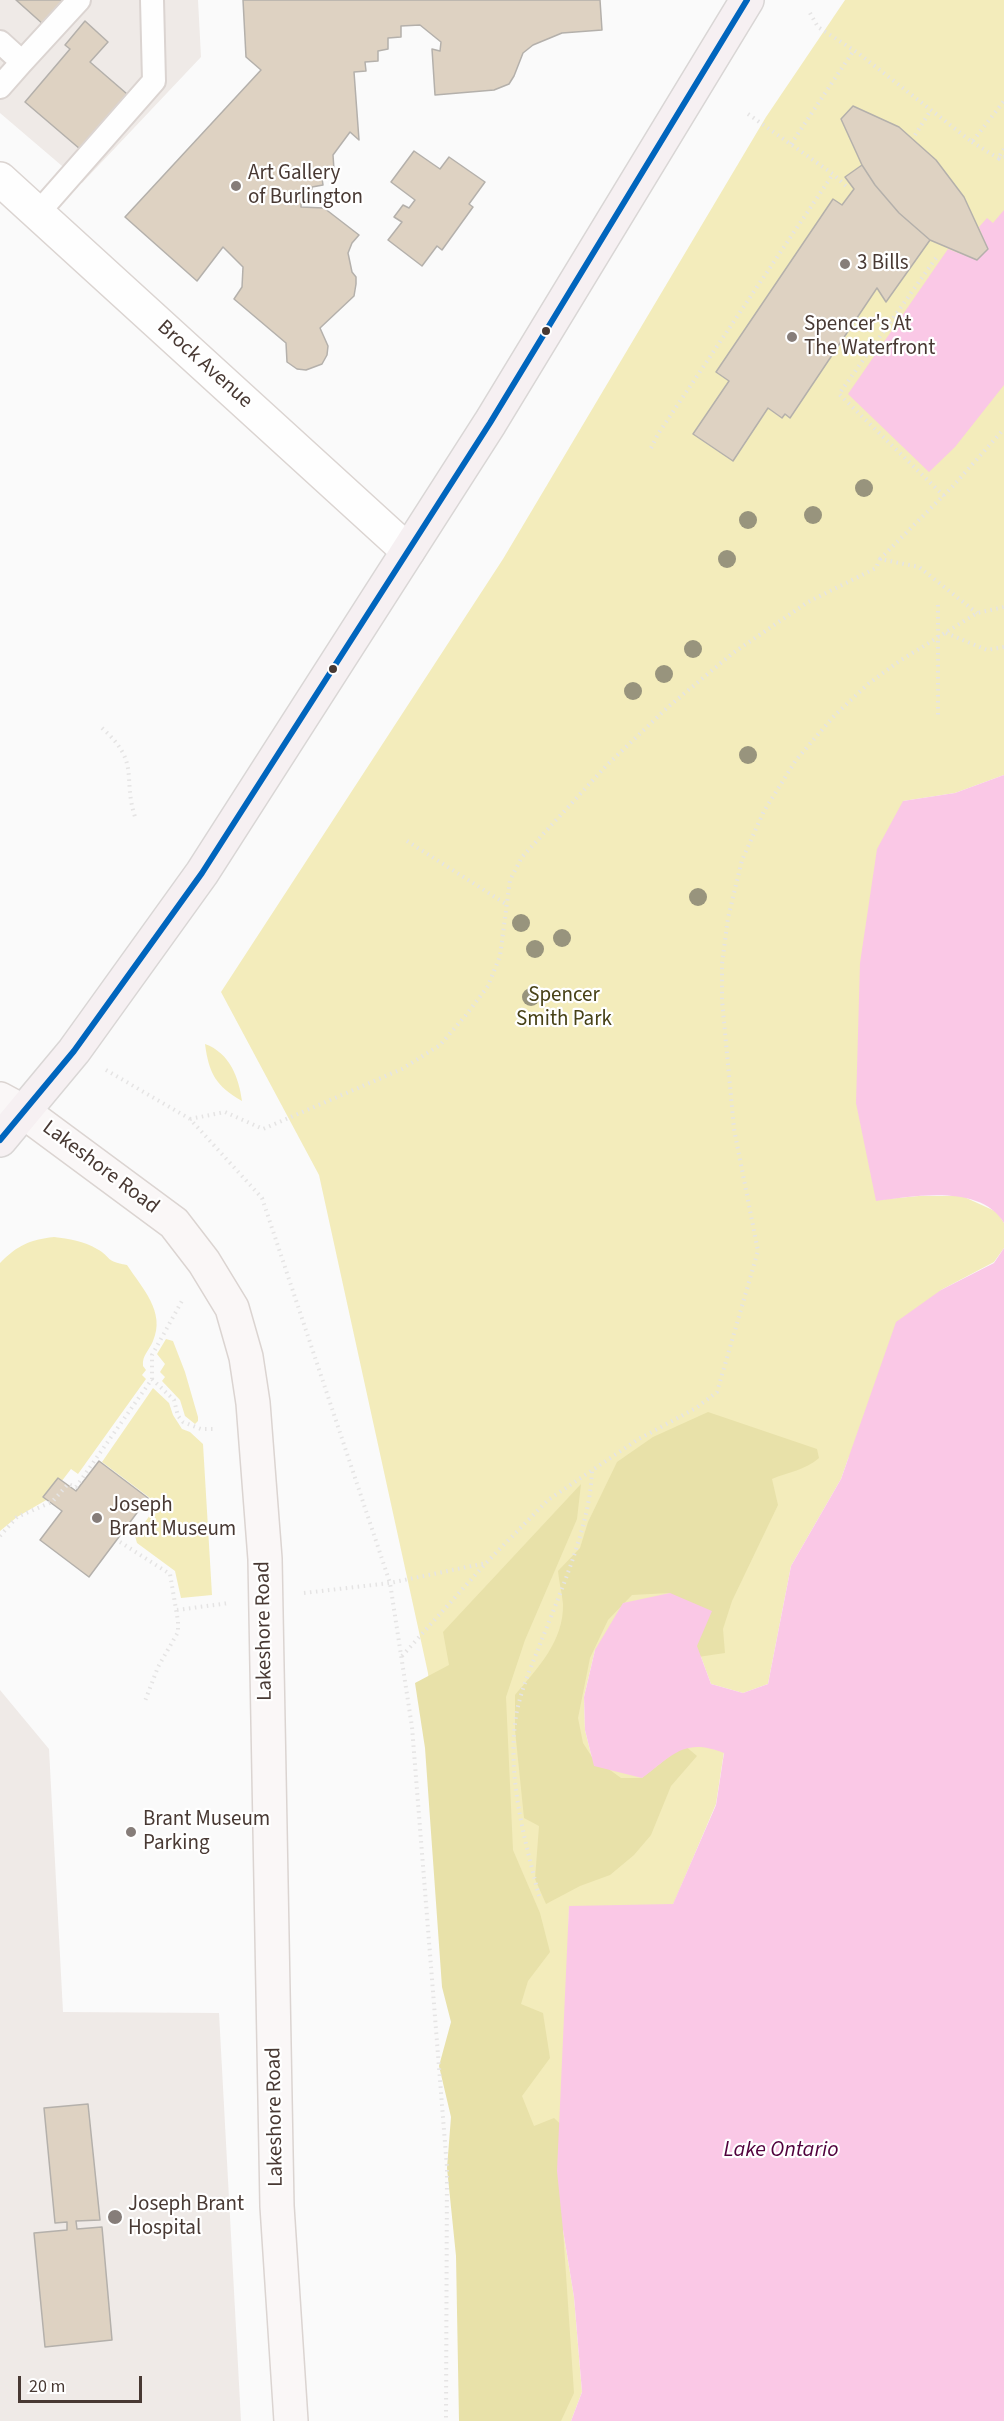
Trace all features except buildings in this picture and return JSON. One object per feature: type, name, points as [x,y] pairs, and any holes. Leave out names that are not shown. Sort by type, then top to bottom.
[{"type":"main road","name":"Lakeshore Road","points":[[291,2421],[278,2206],[265,1559],[255,1429],[246,1357],[232,1308],[204,1262],[174,1223],[12,1105],[74,1051],[202,873],[490,423],[747,0]]},
{"type":"main road","points":[[0,1140],[12,1105]]},
{"type":"street","name":"Brock Avenue","points":[[0,179],[408,551]]},
{"type":"lane","points":[[0,87],[79,0]]},
{"type":"lane","points":[[38,213],[154,81],[152,0]]},
{"type":"lane","points":[[0,42],[22,62]]},
{"type":"path","points":[[810,13],[818,27],[854,50],[972,142],[1004,162]]},
{"type":"path","points":[[791,144],[854,50]]},
{"type":"path","points":[[972,142],[1004,101]]},
{"type":"path","points":[[915,135],[932,110]]},
{"type":"path","points":[[748,114],[833,174],[846,187]]},
{"type":"path","points":[[998,158],[1004,149]]},
{"type":"path","points":[[998,158],[1004,158]]},
{"type":"path","points":[[651,448],[833,174]]},
{"type":"path","points":[[936,258],[839,394],[944,495]]},
{"type":"path","points":[[189,1119],[225,1112],[263,1129],[402,1069],[440,1045],[488,986],[500,956],[510,880],[522,857],[606,766],[668,707],[733,653],[808,602],[876,568],[880,559],[944,495],[1004,429]]},
{"type":"path","points":[[880,559],[919,567],[977,613]]},
{"type":"path","points":[[938,605],[938,715]]},
{"type":"path","points":[[402,1657],[548,1500],[636,1440],[696,1408],[717,1392],[758,1251],[734,1129],[722,1000],[722,964],[728,918],[742,860],[764,811],[796,760],[834,716],[868,684],[938,637],[977,613],[1004,607]]},
{"type":"path","points":[[946,633],[987,650],[1004,647]]},
{"type":"path","points":[[102,728],[117,742],[128,762],[129,799],[135,818]]},
{"type":"path","points":[[407,840],[506,904]]},
{"type":"path","points":[[74,1051],[189,1119],[262,1198],[390,1583],[412,1727],[447,2168],[446,2421]]},
{"type":"path","points":[[0,1536],[17,1516],[52,1502],[68,1484],[76,1487],[152,1379],[152,1355],[204,1262]]},
{"type":"path","points":[[152,1379],[171,1397],[178,1416],[189,1426],[201,1429],[255,1429]]},
{"type":"path","points":[[539,1896],[526,1849],[513,1773],[516,1716],[528,1676],[588,1511],[592,1489],[592,1469]]},
{"type":"path","points":[[120,1542],[170,1574],[177,1610],[178,1632],[158,1667],[145,1701]]},
{"type":"path","points":[[177,1610],[390,1583],[487,1563]]},
{"type":"shaded area","points":[[0,0],[198,0],[201,57],[82,183],[0,113]]},
{"type":"shaded area","points":[[708,1412],[817,1449],[819,1458],[803,1468],[772,1479],[778,1505],[732,1601],[723,1629],[725,1653],[698,1657],[670,1593],[632,1595],[608,1620],[590,1658],[578,1718],[583,1743],[592,1757],[621,1778],[642,1778],[684,1745],[697,1756],[671,1786],[651,1835],[634,1855],[610,1875],[580,1886],[546,1904],[535,1879],[539,1826],[524,1818],[515,1730],[515,1695],[540,1665],[554,1642],[559,1630],[563,1604],[558,1571],[580,1548],[588,1522],[617,1462],[653,1437]]},
{"type":"shaded area","points":[[581,1484],[577,1519],[525,1640],[506,1697],[513,1850],[540,1913],[550,1952],[528,1981],[521,2004],[543,2013],[550,2058],[522,2096],[534,2126],[554,2118],[601,2162],[563,2230],[574,2393],[561,2421],[459,2421],[456,2256],[447,2168],[451,2117],[439,2066],[451,2022],[442,1987],[425,1748],[415,1683],[449,1665],[443,1632]]},
{"type":"shaded area","name":"Joseph Brant Hospital","points":[[0,1690],[49,1749],[63,2012],[219,2013],[241,2421],[0,2421]]},
{"type":"green space","name":"Spencer Smith Park","points":[[845,0],[1004,0],[1004,775],[955,793],[903,801],[876,1200],[919,1196],[962,1196],[997,1212],[1004,1223],[1004,1248],[994,1262],[941,1290],[848,1459],[841,1479],[791,1566],[768,1684],[743,1693],[711,1684],[697,1646],[595,1650],[584,1697],[585,1730],[594,1766],[701,1745],[724,1752],[716,1804],[673,1905],[569,1907],[563,2230],[574,2297],[582,2392],[571,2421],[470,2421],[468,2161],[428,1673],[319,1175],[221,992],[503,559],[766,117]]},
{"type":"green space","points":[[205,1044],[221,1053],[232,1067],[242,1101],[226,1090],[215,1078]]},
{"type":"green space","points":[[54,1237],[87,1244],[102,1252],[112,1261],[127,1265],[150,1301],[157,1320],[156,1330],[144,1359],[143,1366],[146,1370],[142,1375],[146,1379],[78,1474],[71,1469],[48,1499],[17,1517],[0,1531],[0,1263],[24,1244]]},
{"type":"green space","points":[[166,1339],[173,1341],[185,1372],[198,1417],[195,1424],[185,1416],[180,1400],[162,1381],[165,1377],[160,1372],[165,1364],[157,1354]]},
{"type":"green space","points":[[153,1388],[169,1403],[182,1429],[190,1432],[203,1444],[212,1595],[181,1598],[175,1571],[137,1543],[135,1536],[158,1504],[102,1462]]},
{"type":"water","points":[[1004,210],[1004,385],[955,447],[929,472],[848,394],[948,249],[977,260],[988,249],[979,227],[987,218],[993,223]]},
{"type":"water","points":[[1004,775],[1004,1223],[980,1202],[964,1198],[928,1195],[876,1201],[856,1103],[860,963],[877,849],[903,801],[955,793]]},
{"type":"water","name":"Lake Ontario","points":[[1004,1248],[1004,2421],[571,2421],[582,2392],[574,2297],[563,2230],[557,2171],[569,1906],[673,1904],[716,1805],[724,1753],[699,1747],[689,1748],[671,1756],[642,1778],[594,1766],[585,1730],[584,1697],[595,1650],[623,1603],[670,1593],[712,1611],[697,1646],[711,1684],[743,1693],[768,1684],[791,1566],[841,1479],[896,1322],[941,1290],[994,1263]]},
{"type":"transit line","points":[[0,1140],[74,1051],[202,873],[490,423],[747,0]]},
{"type":"place","name":"Art Gallery of Burlington","points":[[236,186]]},
{"type":"place","name":"3 Bills","points":[[845,264]]},
{"type":"place","name":"Spencer's At The Waterfront","points":[[792,337]]},
{"type":"place","name":"Joseph Brant Museum","points":[[97,1518]]},
{"type":"place","name":"Brant Museum Parking","points":[[131,1832]]},
{"type":"place","name":"Joseph Brant Hospital","points":[[115,2217]]}]
